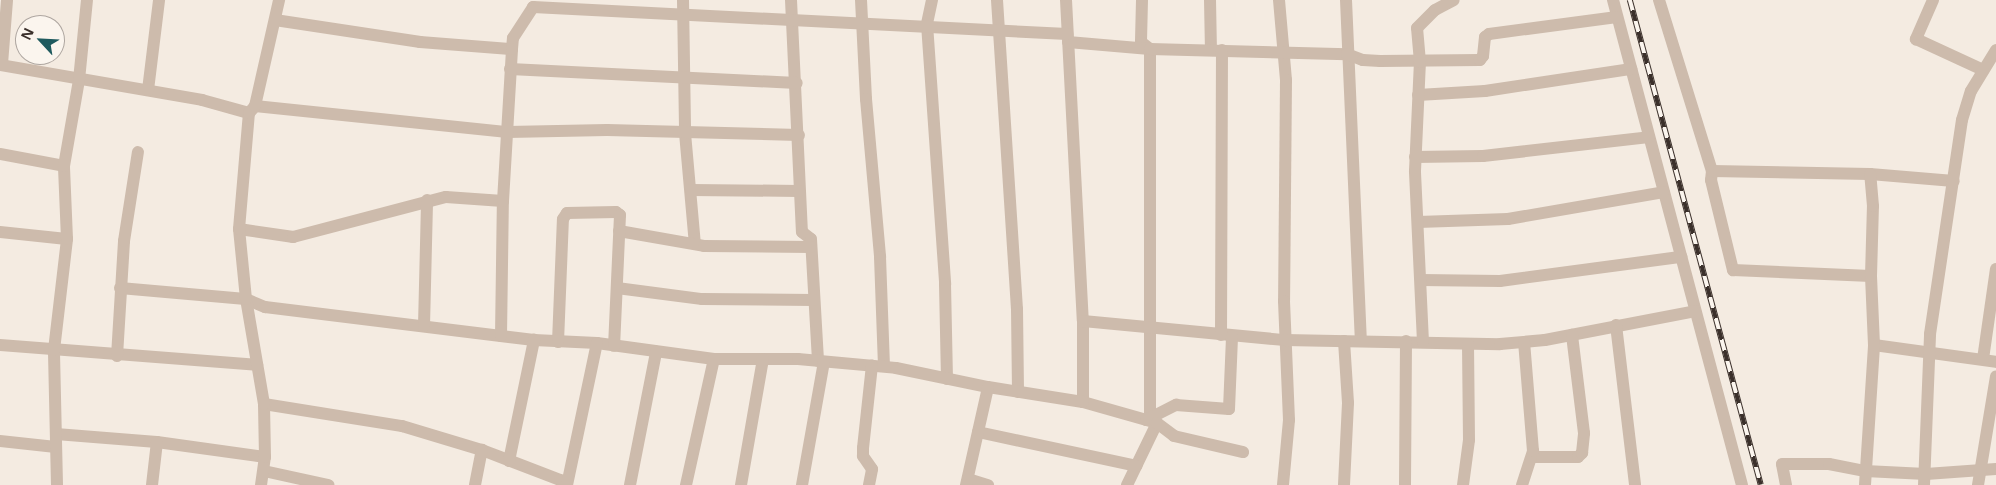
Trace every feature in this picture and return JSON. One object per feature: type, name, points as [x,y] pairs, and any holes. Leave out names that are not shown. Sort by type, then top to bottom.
[{"type":"street","points":[[7,0],[1,65],[252,110],[508,132],[607,130],[799,135]]},
{"type":"street","points":[[58,485],[54,350],[67,239],[64,166],[79,80],[86,0]]},
{"type":"street","points":[[148,90],[159,0]]},
{"type":"street","points":[[260,485],[265,457],[264,404],[246,300],[239,229],[252,110],[279,0]]},
{"type":"street","points":[[683,0],[685,133],[694,244]]},
{"type":"street","points":[[791,0],[797,83],[799,191],[802,232],[811,239],[814,300],[821,361],[802,485]]},
{"type":"street","points":[[861,0],[864,22],[866,99],[880,257],[878,366],[863,448],[863,456],[872,469],[869,485]]},
{"type":"street","points":[[932,0],[927,24],[944,275],[946,379]]},
{"type":"street","points":[[997,0],[997,29],[1017,309],[1018,392]]},
{"type":"street","points":[[1066,0],[1083,321],[1083,402]]},
{"type":"street","points":[[1142,0],[1141,42],[1150,49]]},
{"type":"street","points":[[1151,420],[1176,405],[1229,409],[1216,50],[1210,0]]},
{"type":"street","points":[[1279,0],[1282,53],[1286,80],[1285,340],[1289,420],[1283,485]]},
{"type":"street","points":[[1346,0],[1361,341]]},
{"type":"street","points":[[1423,342],[1415,157],[1420,62],[1417,28],[1420,22],[1454,0]]},
{"type":"street","points":[[1613,0],[1742,485]]},
{"type":"street","points":[[1659,0],[1712,171],[1711,180],[1733,270],[1870,276]]},
{"type":"street","points":[[1933,0],[1916,39],[1983,70]]},
{"type":"street","points":[[500,336],[503,201],[513,38],[533,7],[626,5],[684,14],[927,24],[997,29],[1150,49],[1347,54],[1363,60],[1420,62],[1480,60],[1483,56],[1485,36],[1489,34],[1617,17]]},
{"type":"street","points":[[275,20],[420,42],[512,49]]},
{"type":"street","points":[[1127,485],[1136,466],[1151,420],[1150,49]]},
{"type":"street","points":[[1925,479],[1931,352],[1930,334],[1962,120],[1971,90],[1996,50]]},
{"type":"street","points":[[510,69],[797,83]]},
{"type":"street","points":[[1418,95],[1486,91],[1631,69]]},
{"type":"street","points":[[1415,157],[1483,156],[1649,137]]},
{"type":"street","points":[[117,356],[120,288],[130,196],[138,152]]},
{"type":"street","points":[[0,154],[64,166]]},
{"type":"street","points":[[1712,171],[1870,174],[1954,181]]},
{"type":"street","points":[[1865,485],[1874,345],[1870,276],[1873,206],[1870,174]]},
{"type":"street","points":[[691,190],[799,191]]},
{"type":"street","points":[[1418,222],[1508,219],[1664,192]]},
{"type":"street","points":[[239,229],[293,238],[428,200],[446,197],[503,201]]},
{"type":"street","points":[[424,326],[428,200]]},
{"type":"street","points":[[558,342],[564,216],[616,212],[620,215],[614,346]]},
{"type":"street","points":[[619,231],[694,244],[811,247]]},
{"type":"street","points":[[0,232],[67,239]]},
{"type":"street","points":[[1421,280],[1500,281],[1681,257]]},
{"type":"street","points":[[1983,359],[1996,269]]},
{"type":"street","points":[[120,288],[246,300],[265,307],[534,340],[597,343],[714,359],[821,361],[878,366],[988,387],[1083,402],[1151,420],[1174,436],[1243,452]]},
{"type":"street","points":[[617,288],[702,300],[814,300]]},
{"type":"street","points":[[1083,321],[1226,336],[1285,340],[1406,341],[1468,344],[1524,342],[1572,335],[1695,311]]},
{"type":"street","points":[[1616,325],[1635,485]]},
{"type":"street","points":[[1532,457],[1578,457],[1582,453],[1584,433],[1572,335]]},
{"type":"street","points":[[510,461],[534,340]]},
{"type":"street","points":[[1344,340],[1348,403],[1344,485]]},
{"type":"street","points":[[1405,485],[1406,341]]},
{"type":"street","points":[[1522,485],[1532,457],[1524,342]]},
{"type":"street","points":[[264,404],[402,426],[482,450],[510,461],[543,480],[566,485],[597,343]]},
{"type":"street","points":[[1463,485],[1469,440],[1468,344]]},
{"type":"street","points":[[0,345],[117,356],[256,365]]},
{"type":"street","points":[[1874,345],[1996,362]]},
{"type":"street","points":[[630,485],[656,352]]},
{"type":"street","points":[[686,485],[714,359]]},
{"type":"street","points":[[741,485],[763,359]]},
{"type":"street","points":[[1978,485],[1996,376]]},
{"type":"street","points":[[988,387],[967,482],[988,485]]},
{"type":"street","points":[[978,432],[1136,466]]},
{"type":"street","points":[[0,441],[157,442],[265,457]]},
{"type":"street","points":[[152,485],[157,442]]},
{"type":"street","points":[[475,485],[482,450]]},
{"type":"street","points":[[1786,485],[1782,464],[1829,464],[1925,479],[1996,469]]},
{"type":"street","points":[[264,471],[328,485]]},
{"type":"railway","points":[[1630,0],[1761,485]]}]
